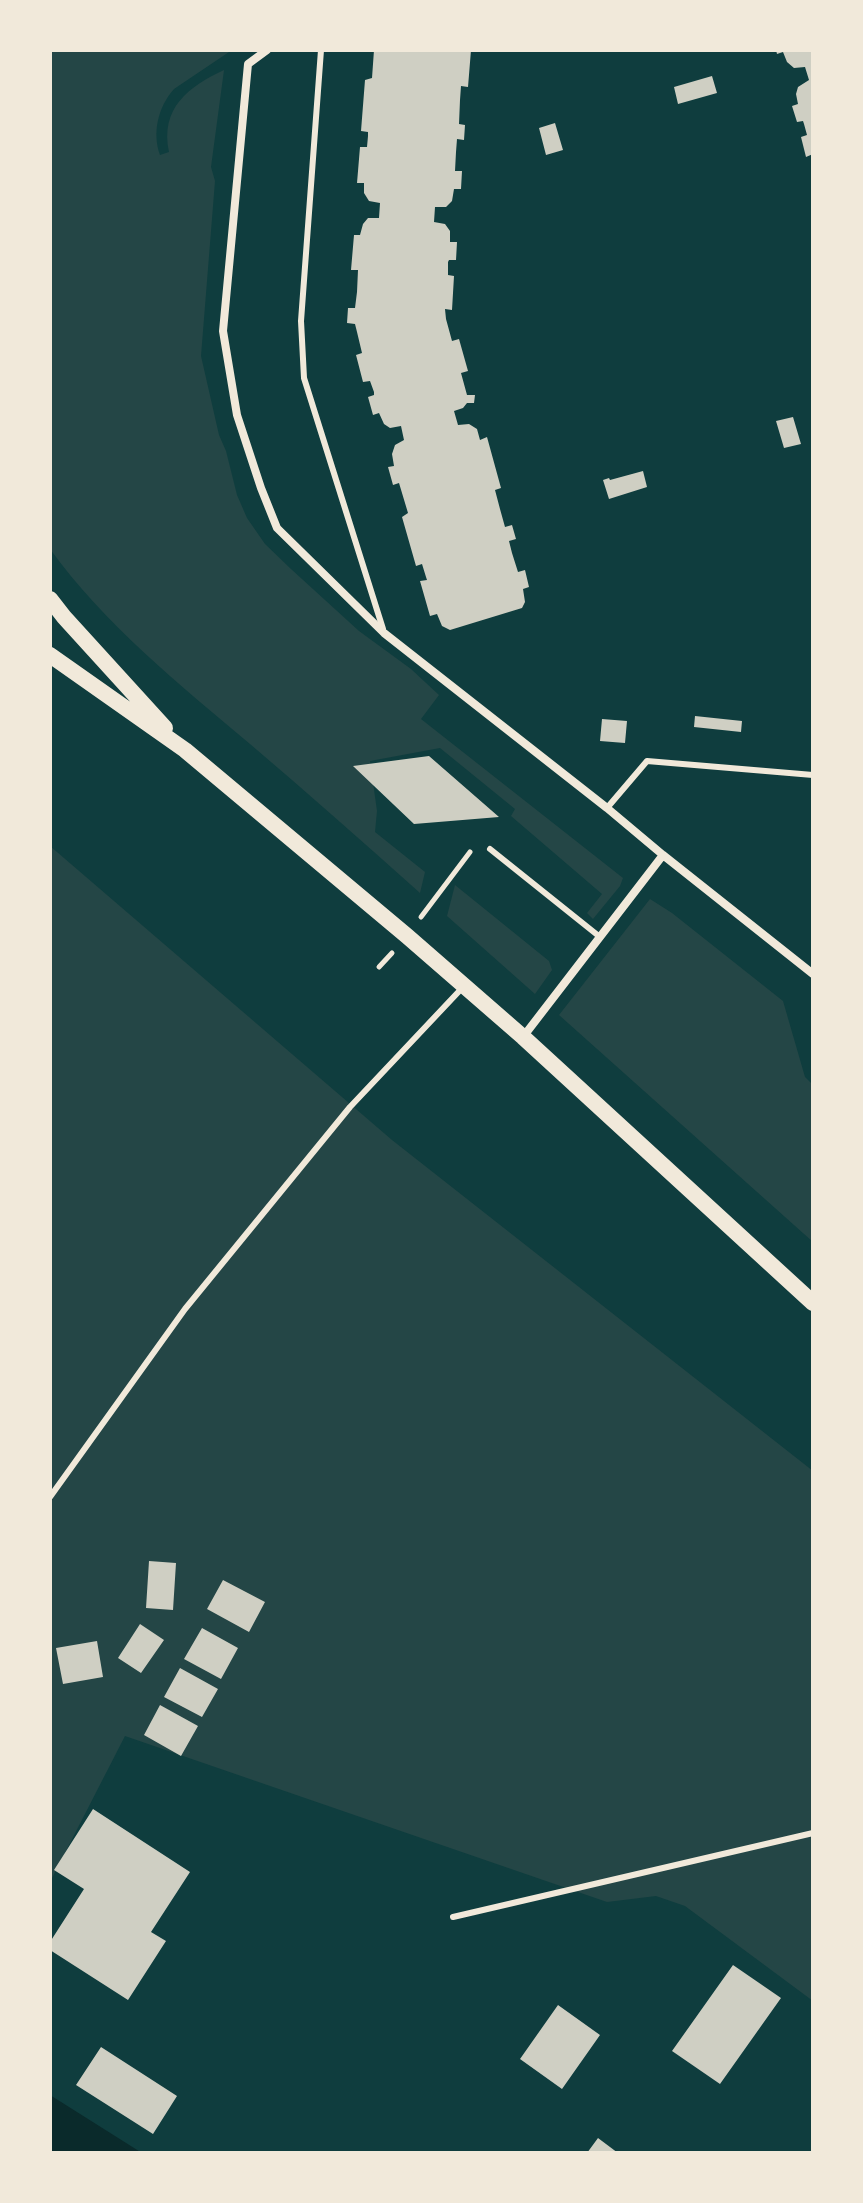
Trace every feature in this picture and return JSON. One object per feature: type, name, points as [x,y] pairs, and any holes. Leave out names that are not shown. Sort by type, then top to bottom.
[{"type":"main road","points":[[50,599],[185,750]]},
{"type":"main road","points":[[50,655],[185,750],[407,936],[523,1037],[813,1303]]},
{"type":"street","points":[[267,50],[248,64],[223,331],[237,415],[277,528],[384,633],[813,974]]},
{"type":"street","points":[[523,1037],[663,855]]},
{"type":"lane","points":[[321,50],[301,321],[304,378],[384,633]]},
{"type":"lane","points":[[607,808],[647,761],[813,775]]},
{"type":"lane","points":[[490,849],[600,937]]},
{"type":"lane","points":[[50,1497],[185,1309],[350,1107],[464,986]]},
{"type":"lane","points":[[453,1917],[813,1833]]},
{"type":"path","points":[[379,967],[407,936],[471,850],[490,849]]},
{"type":"shaded area","points":[[50,50],[232,50],[168,96],[160,112],[157,138],[160,155],[169,152],[167,137],[173,111],[188,92],[224,70],[211,167],[215,181],[201,356],[237,495],[247,518],[265,544],[359,631],[411,669],[439,695],[421,719],[623,878],[593,919],[587,913],[602,894],[511,816],[515,809],[440,748],[370,761],[377,811],[375,832],[425,872],[420,893],[144,652],[94,603],[50,549]]},
{"type":"shaded area","points":[[50,846],[392,1140],[813,1471],[813,2001],[685,1906],[656,1896],[607,1902],[125,1736],[50,1882]]},
{"type":"shaded area","points":[[455,885],[549,961],[552,970],[535,994],[447,916]]},
{"type":"shaded area","points":[[650,899],[783,1001],[805,1077],[813,1085],[813,1242],[559,1015]]},
{"type":"shaded area","points":[[50,2095],[142,2153],[50,2153]]},
{"type":"building","points":[[374,50],[471,50],[468,87],[461,86],[459,124],[465,125],[464,140],[457,139],[456,152],[455,171],[462,171],[461,189],[454,189],[452,201],[446,207],[435,207],[434,222],[445,224],[450,231],[450,242],[457,242],[456,260],[448,262],[448,275],[454,276],[452,310],[445,309],[446,319],[452,341],[459,339],[468,371],[461,373],[467,395],[475,395],[474,403],[467,403],[454,411],[458,425],[469,424],[477,429],[480,440],[487,437],[501,488],[495,490],[505,527],[512,525],[516,539],[509,541],[512,553],[518,572],[525,570],[529,587],[523,589],[525,602],[522,608],[450,630],[442,626],[437,614],[430,616],[420,581],[427,580],[422,564],[416,566],[402,517],[408,513],[399,483],[393,485],[388,467],[394,466],[392,454],[395,445],[404,440],[401,426],[390,428],[384,424],[379,413],[373,415],[368,397],[374,392],[370,381],[363,382],[356,355],[362,353],[355,324],[347,323],[348,308],[355,308],[357,292],[358,270],[351,270],[354,235],[360,235],[368,218],[379,218],[380,203],[369,201],[364,193],[364,183],[357,183],[360,147],[367,147],[368,132],[361,131],[365,80],[372,78]]},
{"type":"building","points":[[776,50],[813,50],[813,154],[806,157],[801,137],[807,135],[804,124],[803,121],[797,122],[792,106],[798,104],[798,87],[809,80],[805,67],[794,68],[783,52],[777,54]]},
{"type":"building","points":[[712,76],[717,93],[678,104],[674,87]]},
{"type":"building","points":[[555,123],[563,150],[546,155],[539,128]]},
{"type":"building","points":[[793,417],[801,444],[784,448],[776,421]]},
{"type":"building","points":[[643,471],[647,487],[609,499],[603,480]]},
{"type":"building","points":[[695,716],[742,721],[741,732],[694,727]]},
{"type":"building","points":[[602,719],[627,721],[625,743],[600,741]]},
{"type":"building","points":[[429,756],[499,817],[414,824],[353,766]]},
{"type":"building","points":[[149,1561],[176,1563],[173,1610],[146,1608]]},
{"type":"building","points":[[223,1580],[265,1602],[249,1632],[207,1609]]},
{"type":"building","points":[[140,1624],[164,1640],[141,1673],[118,1658]]},
{"type":"building","points":[[202,1628],[238,1648],[221,1679],[184,1659]]},
{"type":"building","points":[[97,1641],[103,1677],[63,1684],[56,1648]]},
{"type":"building","points":[[180,1668],[218,1689],[202,1717],[164,1697]]},
{"type":"building","points":[[160,1705],[198,1726],[181,1756],[144,1735]]},
{"type":"building","points":[[93,1809],[190,1872],[151,1932],[166,1941],[128,2000],[50,1950],[50,1942],[84,1889],[54,1870]]},
{"type":"building","points":[[733,1965],[781,1998],[720,2084],[672,2051]]},
{"type":"building","points":[[558,2005],[600,2035],[562,2089],[520,2059]]},
{"type":"building","points":[[101,2047],[177,2096],[153,2134],[76,2085]]},
{"type":"building","points":[[598,2138],[618,2153],[587,2153]]}]
